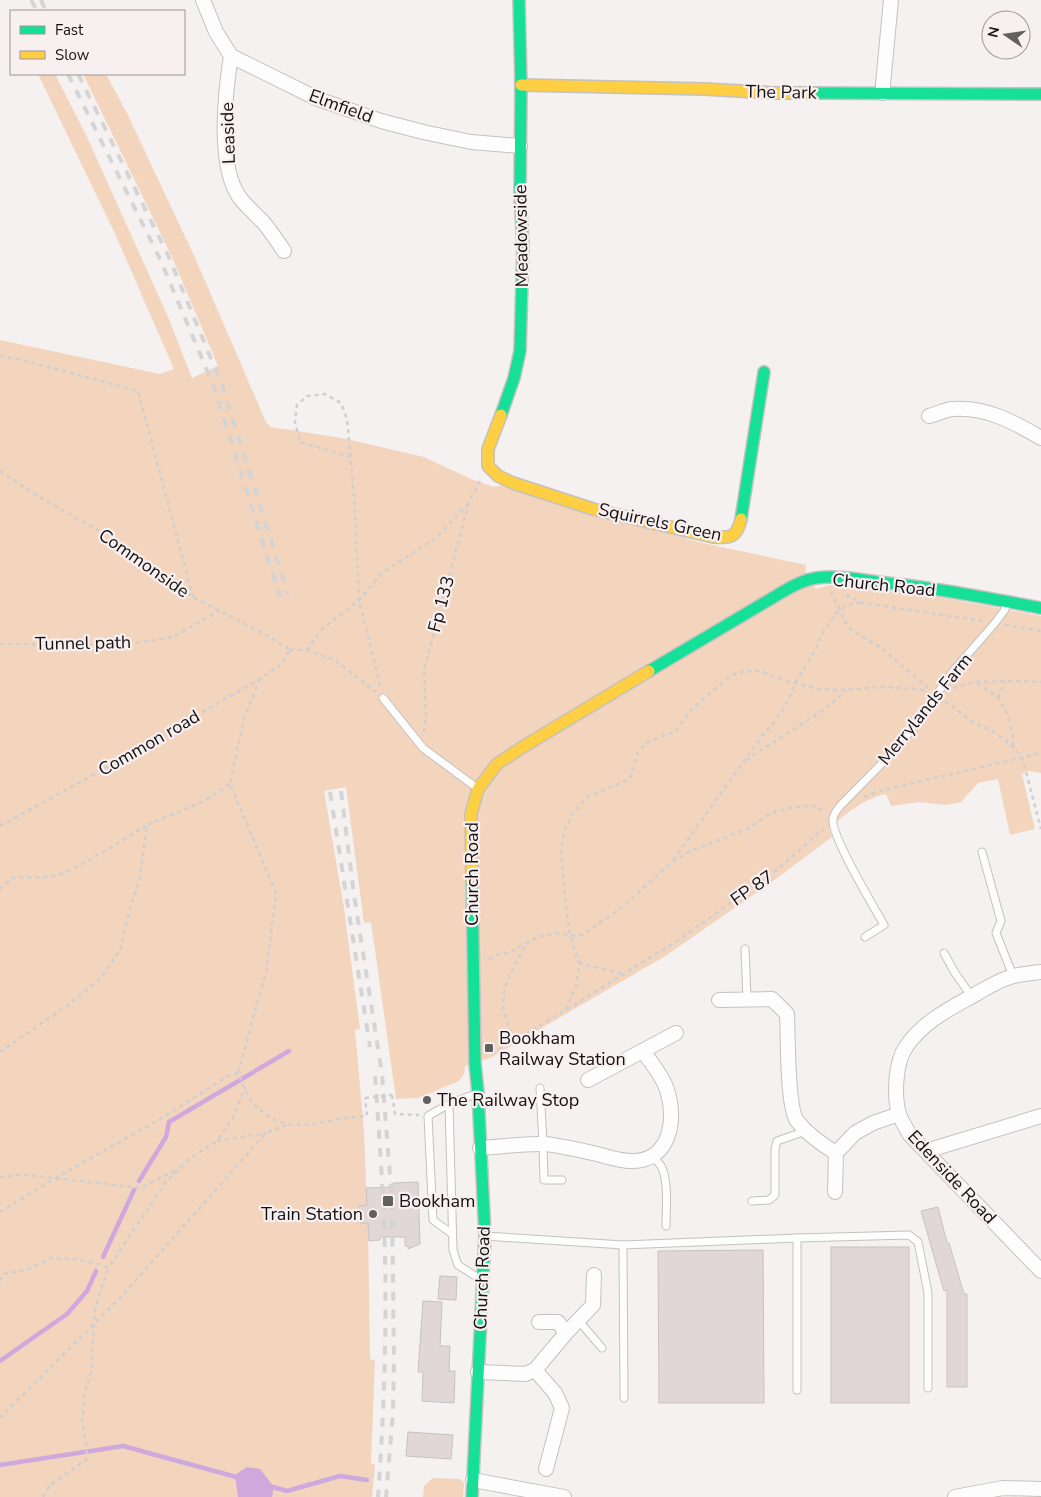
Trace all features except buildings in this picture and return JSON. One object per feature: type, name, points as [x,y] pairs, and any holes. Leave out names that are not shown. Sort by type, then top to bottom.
[{"type":"street","points":[[203,0],[216,32],[231,56]]},
{"type":"street","name":"Meadowside","points":[[488,466],[488,449],[514,378],[520,351],[523,245],[519,0]]},
{"type":"street","points":[[883,93],[891,0]]},
{"type":"street","name":"Elmfield","points":[[231,56],[318,99],[381,121],[471,142],[520,146]]},
{"type":"street","name":"Leaside","points":[[231,56],[225,139],[231,180],[240,198],[266,226],[284,251]]},
{"type":"street","name":"The Park","points":[[521,85],[704,89],[775,93],[1041,94]]},
{"type":"street","name":"Squirrels Green","points":[[488,466],[498,476],[513,483],[593,508],[713,537],[725,538],[733,536],[739,529],[741,519],[764,372]]},
{"type":"street","points":[[929,416],[952,409],[979,410],[1015,422],[1041,438]]},
{"type":"street","name":"Church Road","points":[[472,1497],[485,1236],[475,1063],[473,955],[471,814],[478,789],[497,764],[521,748],[757,606],[796,585],[816,578],[900,584],[1041,608]]},
{"type":"street","name":"Edenside Road","points":[[1041,972],[1013,976],[940,1014],[905,1048],[898,1068],[897,1083],[899,1114],[910,1135],[1041,1271]]},
{"type":"street","points":[[719,1000],[772,999],[787,1014],[790,1096],[796,1119],[811,1137],[836,1153]]},
{"type":"street","points":[[588,1080],[676,1033]]},
{"type":"street","points":[[480,1148],[543,1144],[568,1147],[620,1160],[642,1160],[653,1157],[661,1149],[667,1138],[671,1123],[670,1106],[667,1089],[644,1051]]},
{"type":"street","points":[[835,1192],[836,1153],[855,1133],[873,1123],[899,1114]]},
{"type":"street","points":[[926,1151],[1041,1116]]},
{"type":"street","points":[[478,1372],[525,1374],[535,1370],[566,1333],[593,1305],[594,1275]]},
{"type":"street","points":[[539,1322],[558,1322],[566,1333]]},
{"type":"street","points":[[535,1370],[556,1392],[562,1408],[546,1469]]},
{"type":"street","points":[[473,1480],[564,1497]]},
{"type":"street","points":[[954,1497],[1003,1488],[1041,1489]]},
{"type":"lane","name":"Merrylands Farm","points":[[832,821],[834,813],[840,806],[901,744],[954,670],[995,623],[1008,602]]},
{"type":"lane","points":[[383,698],[423,748],[478,789]]},
{"type":"lane","points":[[832,821],[839,842],[884,925],[865,937]]},
{"type":"lane","points":[[982,852],[1001,921],[996,933],[1013,976]]},
{"type":"lane","points":[[745,949],[747,999]]},
{"type":"lane","points":[[944,953],[972,997]]},
{"type":"lane","points":[[540,1088],[544,1180],[562,1180]]},
{"type":"lane","points":[[452,1234],[434,1220],[428,1116],[449,1104],[478,1093]]},
{"type":"lane","points":[[449,1104],[453,1250],[458,1265],[482,1280]]},
{"type":"lane","points":[[752,1201],[769,1200],[775,1195],[774,1149],[777,1141],[806,1131]]},
{"type":"lane","points":[[653,1157],[661,1166],[664,1177],[666,1226]]},
{"type":"lane","points":[[485,1236],[623,1245],[909,1235],[918,1242],[928,1293],[928,1388]]},
{"type":"lane","points":[[797,1238],[797,1390]]},
{"type":"lane","points":[[623,1245],[624,1398]]},
{"type":"lane","points":[[579,1321],[602,1348]]},
{"type":"path","points":[[0,356],[22,360],[138,391],[192,597]]},
{"type":"path","points":[[351,457],[300,442],[295,422],[297,405],[307,396],[325,394],[341,402],[347,419],[351,457],[354,497],[359,600],[383,698]]},
{"type":"path","name":"Fp 133","points":[[423,748],[426,715],[424,670],[470,502],[488,466]]},
{"type":"path","name":"Commonside","points":[[0,471],[41,498],[112,538],[192,597],[270,637],[290,650]]},
{"type":"path","points":[[307,650],[321,630],[359,600],[383,572],[436,538],[470,502]]},
{"type":"path","points":[[566,1010],[578,984],[579,963],[566,915],[561,853],[564,832],[574,813],[587,797],[630,779],[638,752],[647,742],[676,731],[689,712],[727,678],[739,672],[761,671],[796,684],[818,689],[847,690],[886,687],[931,690],[880,646],[851,630],[829,588],[838,591]]},
{"type":"path","points":[[846,595],[863,602],[1041,631]]},
{"type":"path","points":[[671,863],[776,719],[816,649],[821,636],[839,610],[851,604],[863,602]]},
{"type":"path","name":"Tunnel path","points":[[0,644],[123,645],[174,637],[219,611]]},
{"type":"path","points":[[290,650],[307,650],[335,660],[383,698]]},
{"type":"path","name":"Common road","points":[[0,826],[115,763],[260,679],[281,664],[290,650]]},
{"type":"path","points":[[260,679],[244,718],[230,784],[276,893],[266,972],[238,1073],[250,1099],[274,1119],[286,1124],[318,1123],[367,1116],[365,1098],[392,1095],[395,1114],[428,1116]]},
{"type":"path","points":[[998,698],[1007,681]]},
{"type":"path","points":[[975,682],[998,698],[1011,726],[1013,747]]},
{"type":"path","points":[[938,692],[975,682],[1041,682]]},
{"type":"path","points":[[744,762],[826,709],[847,690]]},
{"type":"path","points":[[938,692],[974,723],[991,730],[1013,747],[1022,757],[1041,829]]},
{"type":"path","points":[[862,797],[880,791],[1041,753]]},
{"type":"path","points":[[0,889],[14,877],[40,878],[60,874],[88,860],[147,825],[202,802],[230,784]]},
{"type":"path","points":[[473,955],[490,959],[499,954],[508,953],[538,937],[556,933],[576,936],[584,934],[625,905],[671,863],[688,852],[746,829],[771,814],[794,807],[817,806],[832,821]]},
{"type":"path","name":"FP 87","points":[[475,1063],[566,1010],[680,939],[778,870],[832,821]]},
{"type":"path","points":[[0,1052],[68,1005],[101,978],[120,950],[140,877],[147,825]]},
{"type":"path","points":[[515,1040],[503,1010],[503,998],[508,980],[526,944]]},
{"type":"path","points":[[579,963],[623,974]]},
{"type":"path","points":[[0,1212],[55,1178],[158,1121],[228,1076],[238,1073]]},
{"type":"path","points":[[43,1497],[50,1485],[87,1459],[82,1422],[85,1392],[91,1372],[95,1311],[109,1267],[164,1183],[189,1159],[217,1141],[233,1118],[245,1087]]},
{"type":"path","points":[[217,1141],[266,1133],[286,1124]]},
{"type":"path","points":[[0,1418],[120,1298],[266,1133]]},
{"type":"path","points":[[0,1177],[19,1175],[140,1188],[181,1167]]},
{"type":"path","points":[[0,1281],[4,1274],[29,1268],[51,1258],[77,1259],[109,1267]]},
{"type":"shaded area","points":[[38,75],[56,75],[87,137],[169,319],[192,378],[218,366],[172,257],[83,75],[107,75],[127,113],[196,260],[266,422],[271,427],[342,438],[424,457],[471,479],[494,487],[504,485],[698,542],[806,565],[805,575],[816,589],[829,585],[928,595],[1041,616],[1041,773],[1028,771],[1022,774],[1035,829],[1010,835],[998,779],[978,783],[961,802],[946,805],[919,802],[891,806],[886,794],[870,799],[848,812],[829,829],[832,837],[769,884],[667,955],[492,1057],[465,1066],[464,1074],[459,1081],[418,1098],[396,1099],[371,922],[364,923],[346,787],[324,791],[344,908],[360,1029],[355,1030],[364,1131],[367,1205],[359,1206],[360,1223],[368,1223],[370,1359],[375,1361],[371,1464],[375,1464],[372,1497],[0,1497],[0,340],[160,374],[174,369],[116,236]]},
{"type":"shaded area","points":[[247,1467],[260,1469],[274,1487],[272,1497],[238,1497],[235,1475]]},
{"type":"shaded area","points":[[433,1478],[460,1479],[464,1483],[463,1497],[423,1497],[424,1486]]},
{"type":"waterway","points":[[139,1181],[166,1137],[169,1122],[289,1051]]},
{"type":"waterway","points":[[103,1257],[134,1190]]},
{"type":"waterway","points":[[0,1361],[67,1314],[87,1291],[96,1271]]},
{"type":"waterway","points":[[0,1465],[123,1446],[240,1478]]},
{"type":"waterway","points":[[269,1486],[287,1491],[340,1476],[367,1480]]},
{"type":"railway","points":[[31,0],[36,10]]},
{"type":"railway","points":[[41,0],[46,10]]},
{"type":"railway","points":[[68,75],[160,259],[214,387],[280,597]]},
{"type":"railway","points":[[78,75],[168,255],[222,385],[288,594]]},
{"type":"railway","points":[[341,791],[354,895],[382,1074],[392,1201],[393,1412],[386,1497]]},
{"type":"railway","points":[[330,792],[370,1047]]},
{"type":"railway","points":[[375,1076],[385,1238],[384,1386],[378,1497]]},
{"type":"traffic: fast","points":[[501,415],[514,378],[520,351],[523,245],[520,193],[521,85],[519,0]]},
{"type":"traffic: fast","points":[[811,93],[1041,94]]},
{"type":"traffic: fast","points":[[741,519],[764,372]]},
{"type":"traffic: fast","points":[[649,671],[788,589],[803,581],[816,578],[846,578],[918,587],[1041,608]]},
{"type":"traffic: fast","points":[[472,881],[475,1063],[485,1236],[472,1497]]},
{"type":"traffic: slow","points":[[521,85],[811,93]]},
{"type":"traffic: slow","points":[[501,415],[488,449],[488,466],[498,476],[513,483],[593,509],[713,537],[728,537],[732,535],[737,530],[741,519]]},
{"type":"traffic: slow","points":[[472,881],[471,814],[478,789],[497,764],[649,671]]},
{"type":"place","name":"Bookham Railway Station","points":[[489,1048]]},
{"type":"place","name":"The Railway Stop","points":[[427,1100]]},
{"type":"place","name":"Bookham","points":[[388,1201]]},
{"type":"place","name":"Train Station","points":[[373,1214]]}]
